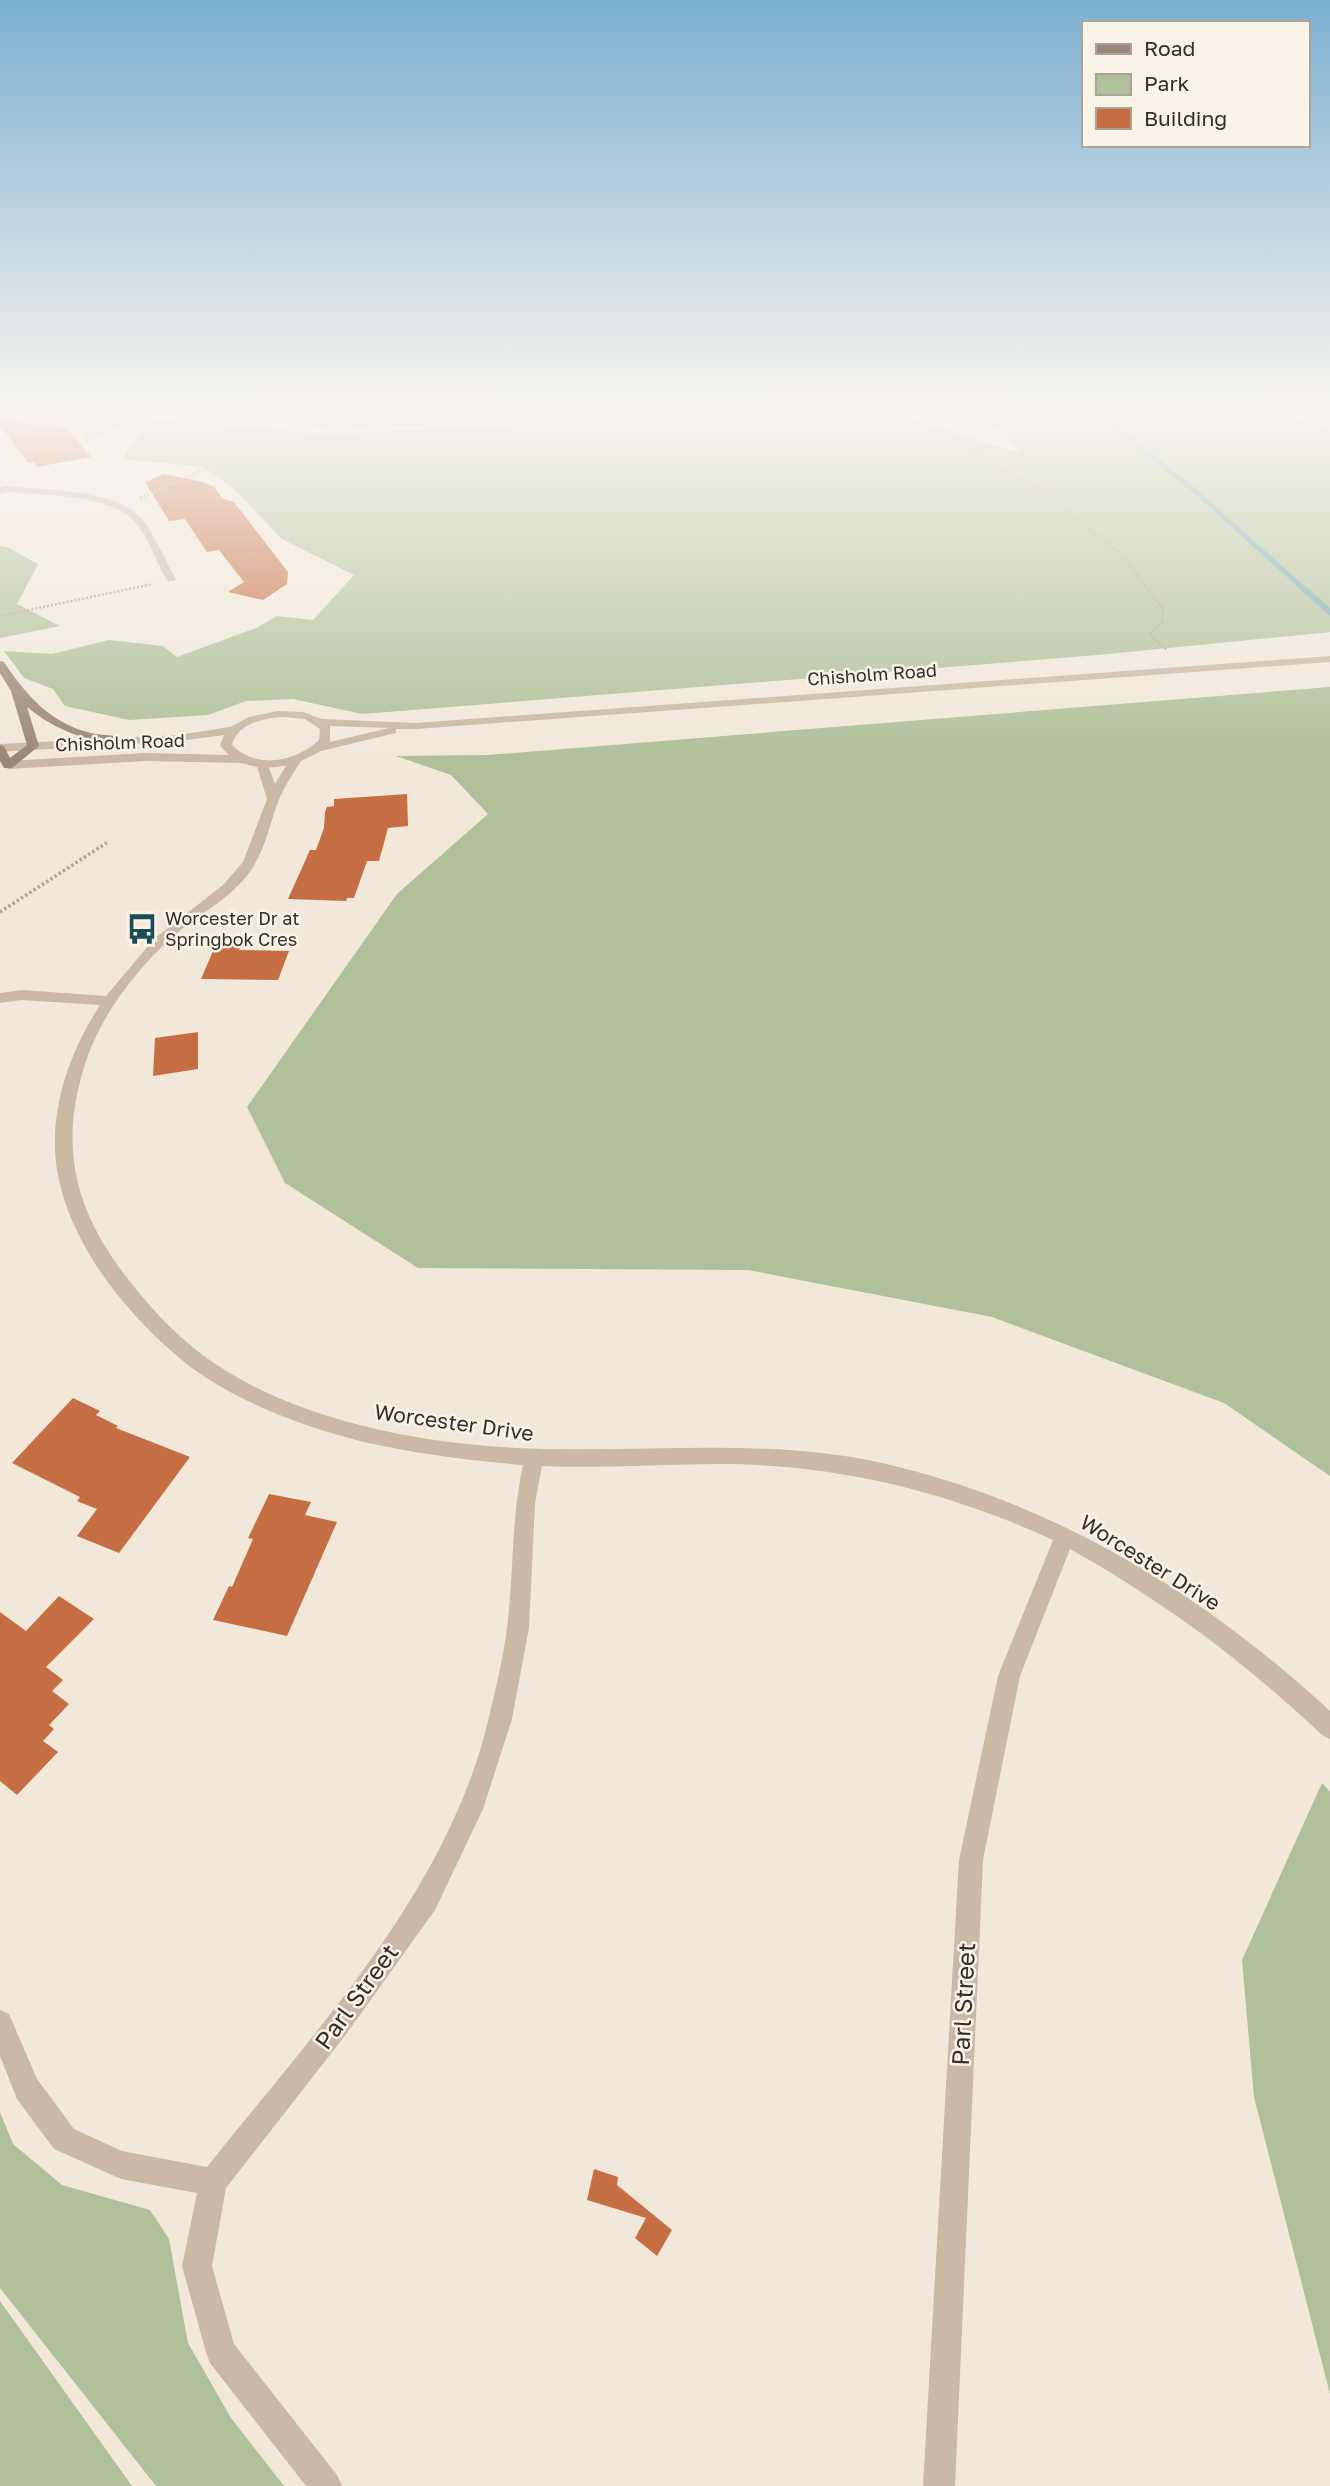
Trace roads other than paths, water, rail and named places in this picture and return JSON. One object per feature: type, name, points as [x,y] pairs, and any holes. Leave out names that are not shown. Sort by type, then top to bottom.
[{"type":"main road","points":[[0,664],[17,691],[41,715],[65,730],[122,741]]},
{"type":"main road","points":[[0,749],[4,765],[33,746],[17,691]]},
{"type":"street","points":[[141,526],[171,580]]},
{"type":"street","name":"Chisholm Road","points":[[0,749],[178,738],[233,730],[252,719],[277,714],[302,715],[321,722],[416,726],[1330,659]]},
{"type":"street","points":[[319,748],[327,734],[321,722]]},
{"type":"street","name":"Chisholm Road","points":[[4,765],[146,757],[241,759],[262,763],[296,759],[319,748],[416,726]]},
{"type":"street","points":[[233,730],[226,746],[231,754],[241,759]]},
{"type":"street","name":"Worcester Drive","points":[[296,759],[273,799],[261,845],[236,880],[169,933],[109,1001],[78,1063],[62,1134],[68,1189],[88,1237],[124,1292],[167,1340],[234,1386],[324,1425],[416,1444],[534,1458],[692,1455],[832,1462],[895,1474],[958,1492],[1065,1536],[1117,1564],[1173,1600],[1247,1654],[1330,1727]]},
{"type":"street","points":[[262,763],[273,799]]},
{"type":"street","points":[[0,998],[22,995],[109,1001]]},
{"type":"street","name":"Parl Street","points":[[326,2486],[220,2352],[197,2266],[212,2182],[338,2024],[426,1901],[475,1801],[500,1719],[518,1628],[525,1503],[534,1458]]},
{"type":"street","name":"Parl Street","points":[[939,2486],[971,1860],[1009,1676],[1065,1536]]},
{"type":"street","points":[[0,2023],[27,2089],[64,2139],[121,2165],[212,2182]]},
{"type":"waterway","points":[[1234,526],[1305,590]]},
{"type":"waterway","points":[[1303,588],[1330,612]]},
{"type":"place","name":"Worcester Dr at Springbok Cres","points":[[142,929]]}]
